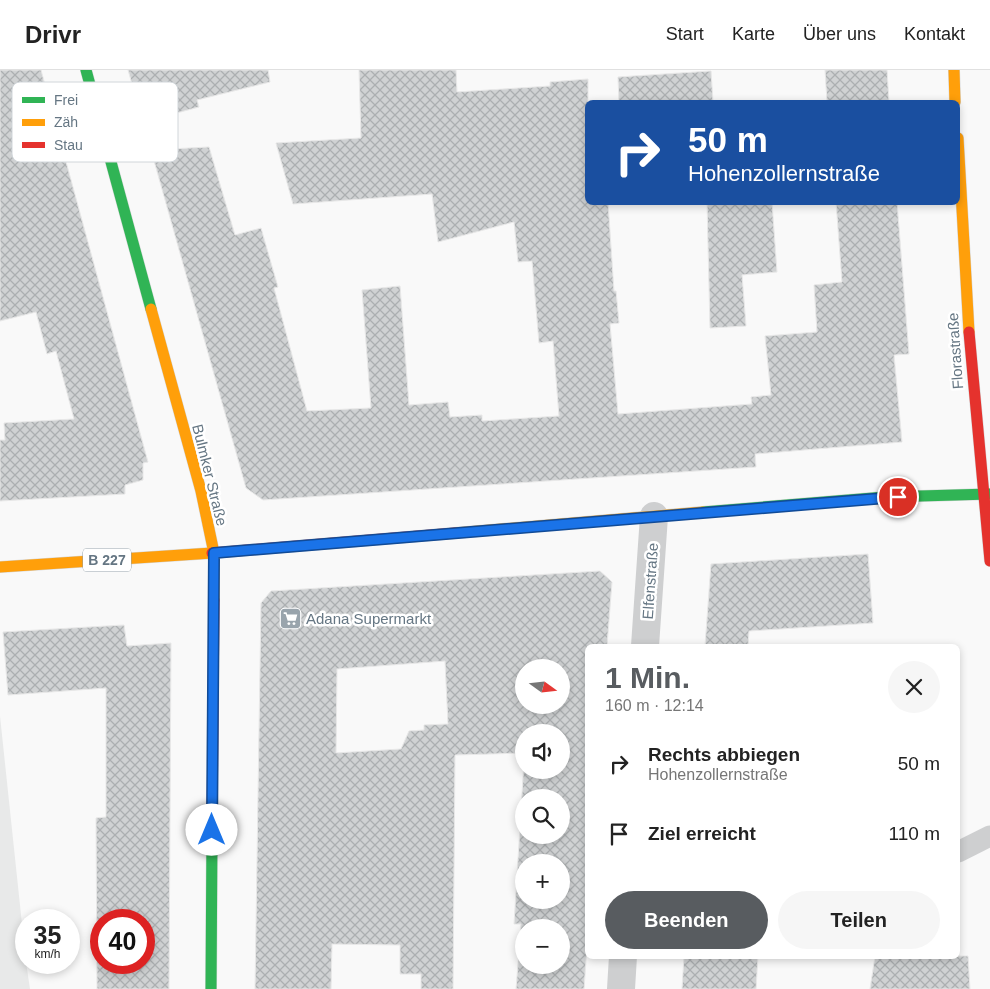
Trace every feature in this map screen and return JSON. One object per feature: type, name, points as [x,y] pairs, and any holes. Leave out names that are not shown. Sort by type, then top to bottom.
[{"type":"main road","points":[[954,70],[955,100]]},
{"type":"main road","name":"Bulmker Straße","points":[[111,162],[201,492],[214,553],[211,989]]},
{"type":"main road","name":"Florastraße","points":[[960,172],[972,379],[987,494],[990,561]]},
{"type":"main road","name":"B 227","points":[[0,567],[214,553],[884,497],[987,494]]},
{"type":"street","name":"Elfenstraße","points":[[645,644],[654,516]]},
{"type":"street","points":[[621,989],[623,959]]},
{"type":"lane","points":[[960,851],[990,836]]},
{"type":"shaded area","points":[[0,716],[20,909],[15,909],[15,974],[28,974],[30,989],[0,989]]},
{"type":"building","points":[[0,70],[41,70],[44,82],[12,82],[12,162],[66,162],[148,462],[143,463],[143,480],[125,485],[125,494],[0,501],[0,440],[5,440],[4,423],[74,419],[56,351],[47,354],[36,312],[0,321]]},
{"type":"building","points":[[128,70],[268,70],[270,82],[197,100],[199,107],[178,113],[178,82],[131,82]]},
{"type":"building","points":[[359,70],[456,70],[457,92],[550,86],[550,82],[588,79],[588,100],[585,100],[585,205],[608,205],[614,291],[616,291],[619,323],[610,324],[618,414],[752,404],[751,397],[771,395],[765,336],[817,332],[814,285],[842,282],[836,205],[897,205],[909,354],[894,355],[902,442],[755,454],[756,467],[263,500],[246,488],[154,162],[178,162],[178,149],[209,147],[235,235],[261,228],[278,287],[274,288],[307,411],[371,408],[362,290],[400,286],[409,405],[448,402],[450,417],[482,415],[482,421],[559,416],[553,341],[539,343],[532,261],[518,262],[514,222],[438,242],[432,194],[293,204],[276,143],[361,138]]},
{"type":"building","points":[[825,70],[887,70],[889,100],[827,100]]},
{"type":"building","points":[[711,71],[713,100],[619,100],[618,77]]},
{"type":"building","points":[[707,205],[772,205],[777,272],[742,275],[746,326],[710,328]]},
{"type":"building","points":[[868,554],[873,623],[749,631],[748,644],[705,644],[711,564]]},
{"type":"building","points":[[600,571],[612,582],[607,644],[585,644],[586,959],[584,989],[516,989],[517,974],[570,974],[570,919],[515,919],[514,924],[515,908],[570,909],[570,854],[518,854],[519,844],[570,844],[570,789],[522,789],[523,779],[570,779],[570,724],[515,724],[515,753],[455,755],[453,989],[421,989],[421,974],[400,974],[400,945],[332,944],[331,989],[255,989],[261,603],[271,591]],"holes":[[[445,661],[448,724],[424,725],[424,730],[409,731],[401,749],[336,753],[337,669]]]},
{"type":"building","points":[[124,625],[127,646],[171,643],[169,989],[97,989],[97,974],[155,974],[155,909],[97,909],[96,818],[106,817],[106,688],[8,695],[3,632]]},
{"type":"building","points":[[960,956],[968,956],[970,989],[870,989],[875,959],[960,959]]},
{"type":"building","points":[[684,959],[758,959],[756,989],[682,989]]},
{"type":"traffic: fast","points":[[86,70],[89,82]]},
{"type":"traffic: fast","points":[[111,162],[151,309]]},
{"type":"traffic: fast","points":[[703,512],[885,497],[990,494]]},
{"type":"traffic: fast","points":[[211,989],[212,832]]},
{"type":"traffic: slow","points":[[954,70],[955,100]]},
{"type":"traffic: slow","points":[[960,173],[969,332]]},
{"type":"traffic: slow","points":[[151,309],[201,491],[214,553],[214,600]]},
{"type":"traffic: slow","points":[[455,533],[703,512]]},
{"type":"traffic: slow","points":[[0,567],[212,553]]},
{"type":"traffic: jam","points":[[969,332],[990,561]]},
{"type":"traffic: jam","points":[[212,553],[455,533]]},
{"type":"traffic: jam","points":[[212,832],[214,600]]},
{"type":"place","name":"Adana Supermarkt","points":[[290,618]]},
{"type":"route","points":[[212,830],[214,553],[867,498],[898,497]]}]
